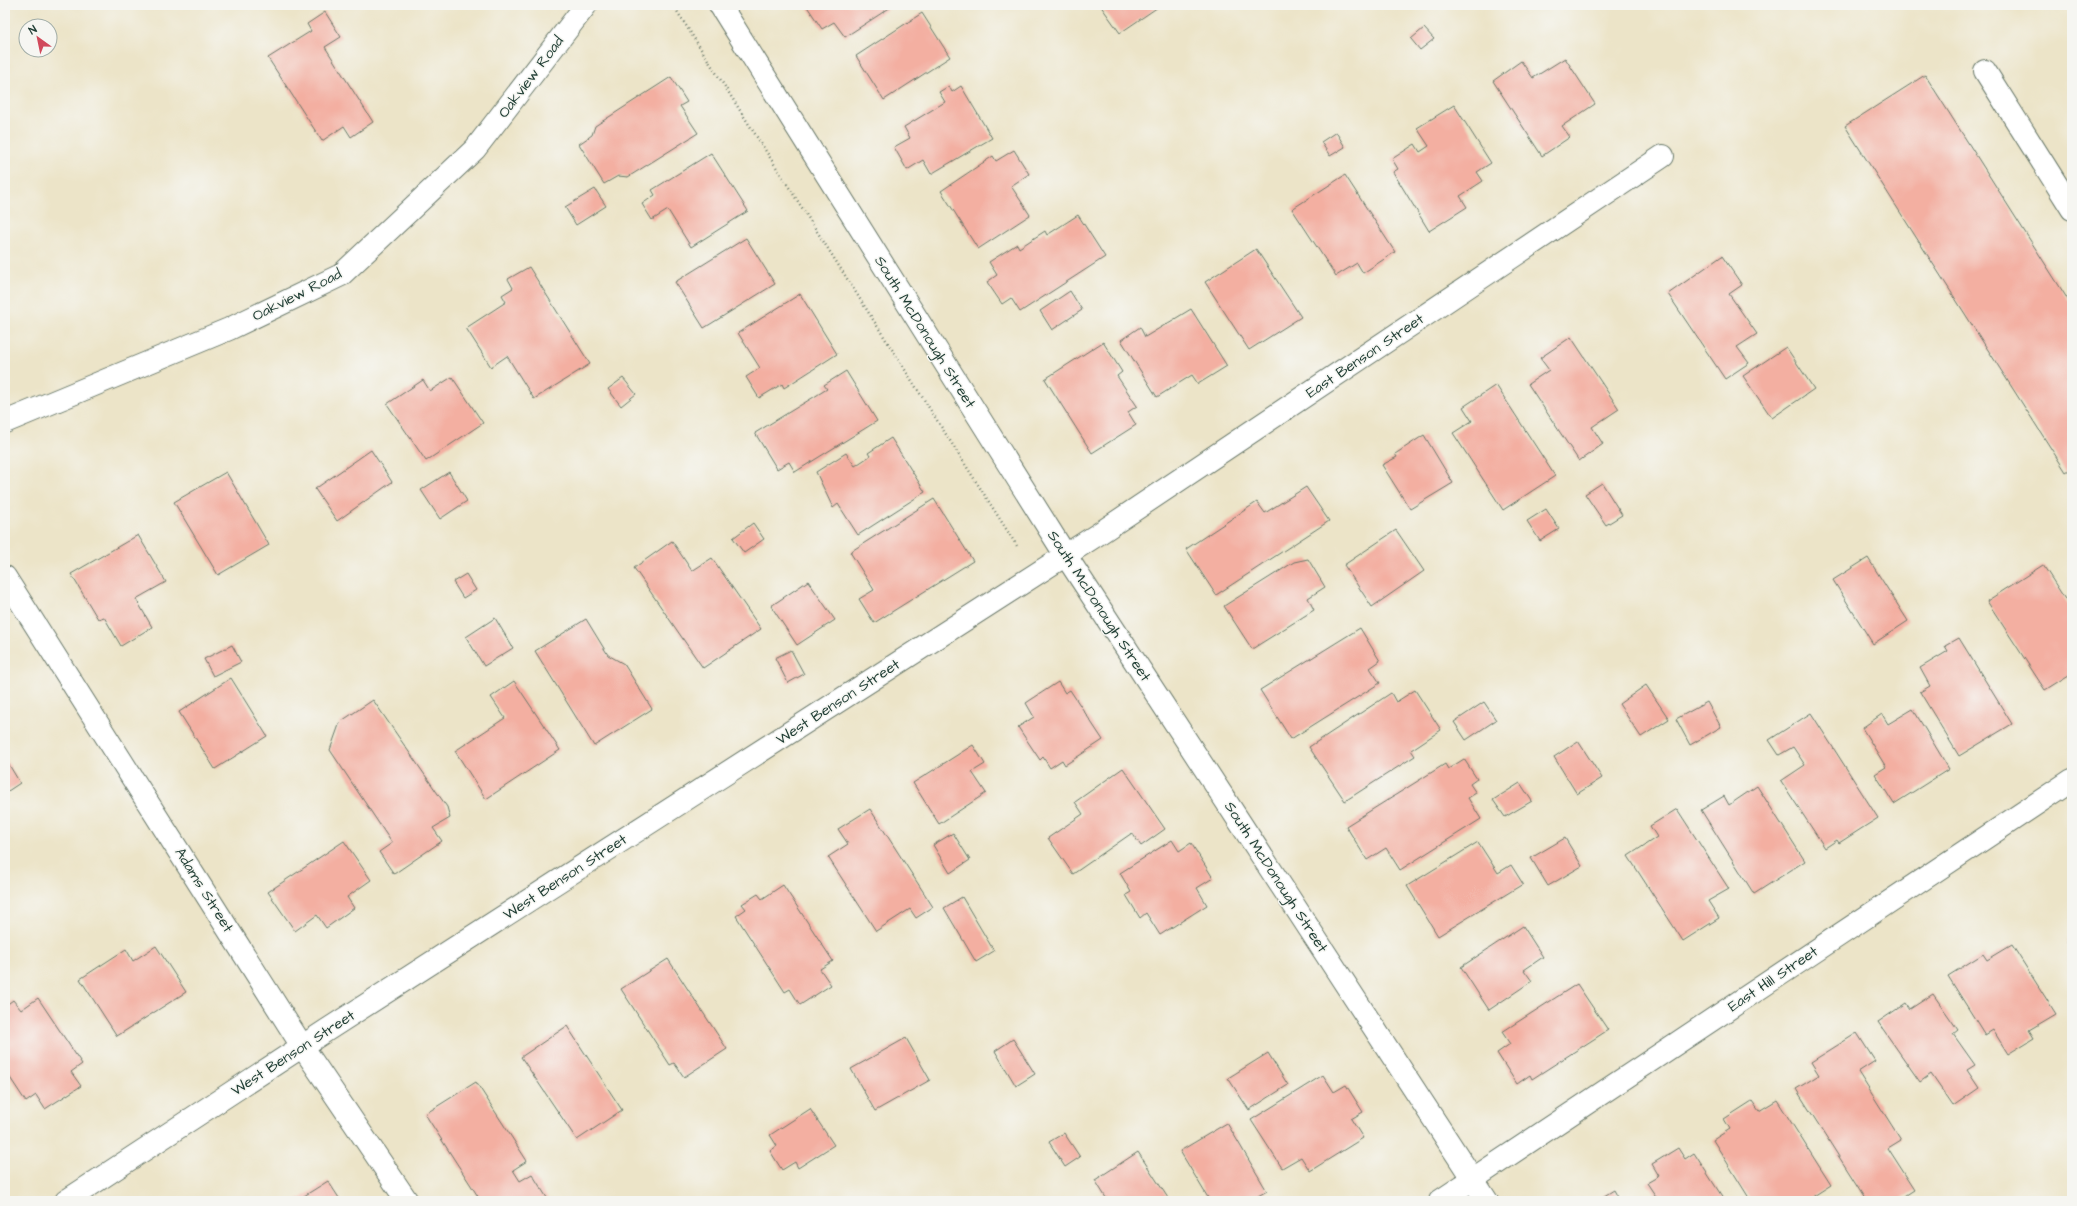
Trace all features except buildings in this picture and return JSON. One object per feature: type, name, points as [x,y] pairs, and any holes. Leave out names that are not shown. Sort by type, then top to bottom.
[{"type":"street","name":"Oakview Road","points":[[5,422],[229,329],[341,275],[475,149],[586,5]]},
{"type":"street","name":"South McDonough Street","points":[[720,5],[1066,556],[1488,1201]]},
{"type":"street","points":[[1985,71],[2072,208]]},
{"type":"street","name":"East Benson Street","points":[[1066,556],[1663,156]]},
{"type":"street","name":"West Benson Street","points":[[66,1201],[302,1046],[1066,556]]},
{"type":"street","name":"Adams Street","points":[[5,577],[302,1046],[407,1201]]},
{"type":"street","name":"East Hill Street","points":[[1440,1201],[2072,780]]},
{"type":"path","points":[[673,5],[1017,546]]}]
